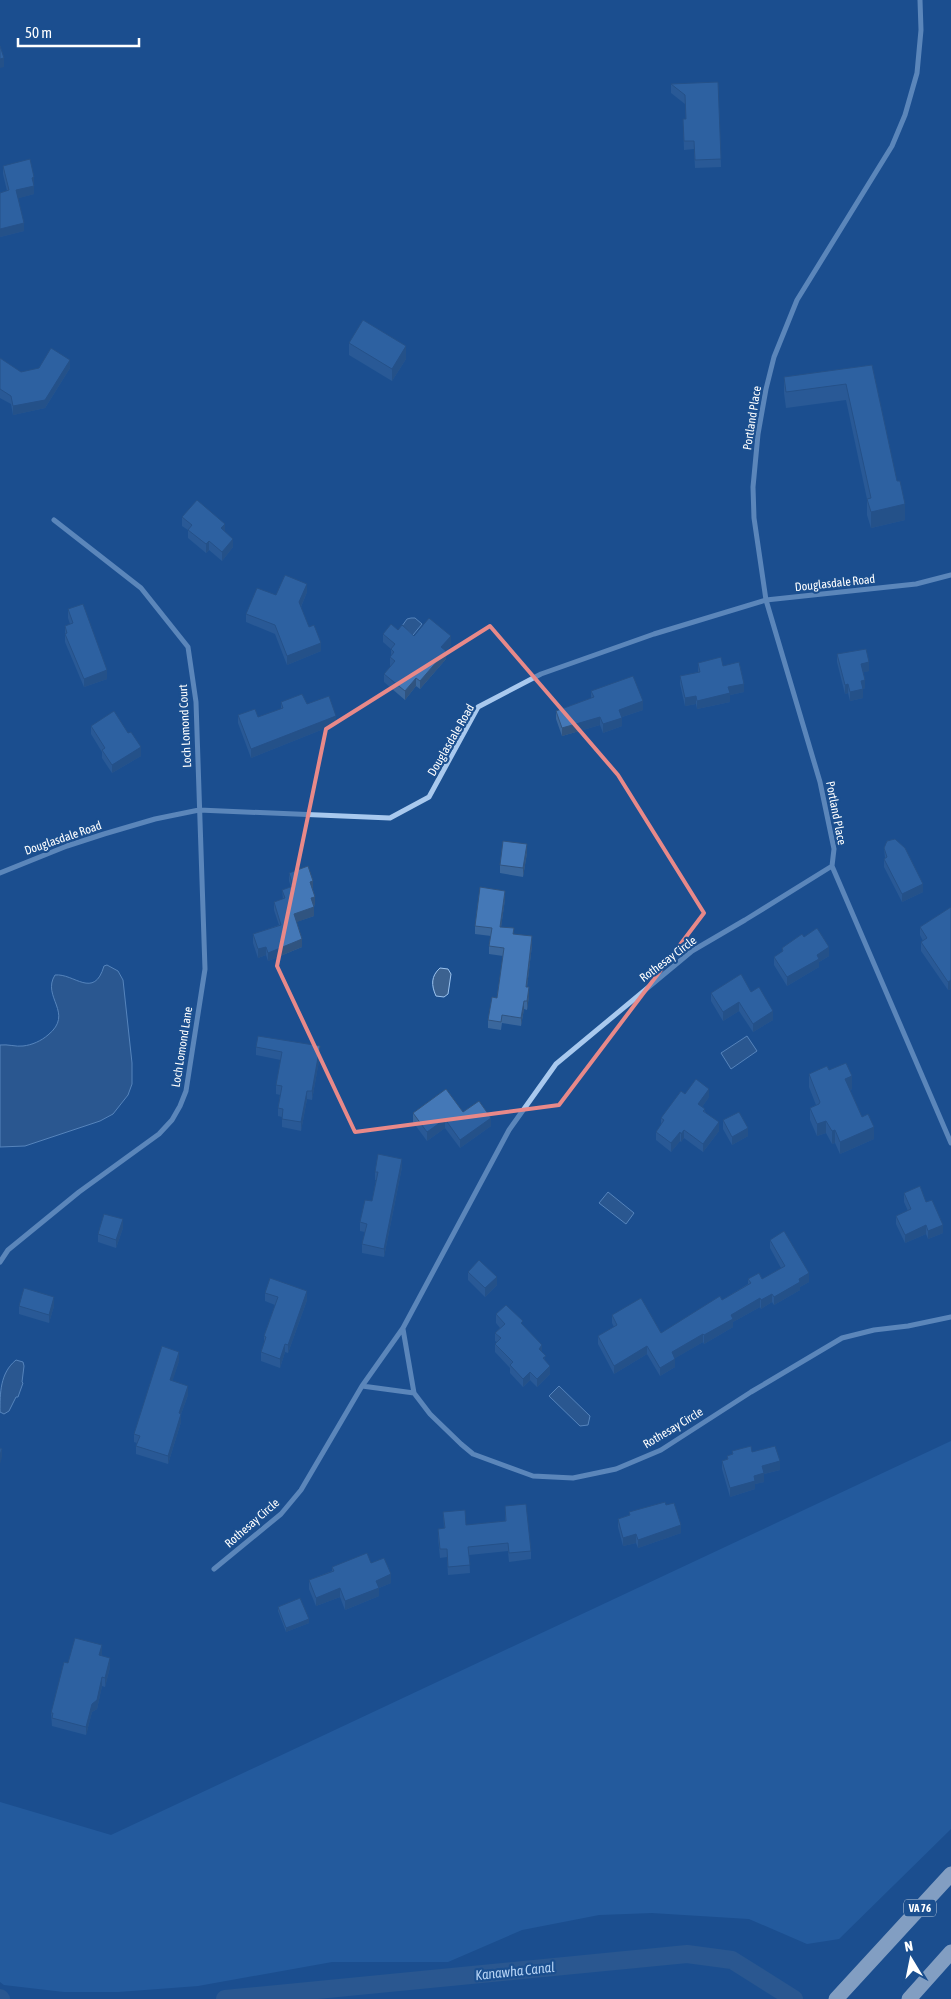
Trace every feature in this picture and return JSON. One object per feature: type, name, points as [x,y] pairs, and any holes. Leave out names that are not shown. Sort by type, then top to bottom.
[{"type":"highway","name":"VA 76","points":[[836,1999],[951,1874]]},
{"type":"highway","points":[[909,1999],[951,1952]]},
{"type":"street","name":"Portland Place","points":[[832,866],[834,848],[820,782],[766,600],[754,518],[753,486],[758,434],[774,357],[797,300],[892,146],[905,115],[917,72],[921,30],[920,0]]},
{"type":"street","name":"Loch Lomond Court","points":[[54,520],[141,588],[188,647],[196,702],[199,810]]},
{"type":"street","name":"Douglasdale Road","points":[[0,873],[104,834],[199,810],[390,818],[429,797],[478,707],[541,674],[654,634],[766,600],[916,584],[951,575]]},
{"type":"street","name":"Loch Lomond Lane","points":[[0,1262],[8,1250],[79,1192],[159,1134],[172,1120],[180,1106],[186,1091],[205,969],[199,810]]},
{"type":"street","points":[[832,866],[951,1143]]},
{"type":"street","name":"Rothesay Circle","points":[[214,1569],[281,1514],[296,1496],[362,1386],[403,1328],[509,1130],[556,1064],[692,951],[832,866]]},
{"type":"street","name":"Rothesay Circle","points":[[403,1328],[414,1393],[430,1414],[473,1454],[532,1476],[573,1478],[616,1469],[661,1450],[751,1392],[842,1338],[874,1330],[908,1326],[951,1317]]},
{"type":"street","points":[[362,1386],[414,1393]]},
{"type":"highlighted area","points":[[490,626],[618,775],[704,913],[559,1105],[355,1132],[277,966],[326,729]]},
{"type":"shaded area","points":[[415,618],[422,624],[413,635],[402,626],[407,619]]},
{"type":"shaded area","points":[[107,965],[118,971],[123,980],[132,1063],[132,1084],[128,1095],[113,1114],[100,1121],[25,1146],[0,1147],[0,1045],[20,1046],[33,1044],[48,1035],[55,1027],[59,1019],[52,991],[55,975],[62,975],[89,983],[95,981],[100,976],[104,966]]},
{"type":"shaded area","points":[[440,968],[448,969],[451,974],[448,994],[444,997],[436,996],[433,988],[433,977]]},
{"type":"shaded area","points":[[747,1036],[757,1051],[731,1069],[721,1053]]},
{"type":"shaded area","points":[[608,1192],[634,1213],[626,1224],[599,1203]]},
{"type":"shaded area","points":[[16,1360],[23,1362],[23,1383],[18,1397],[16,1397],[9,1411],[4,1414],[0,1412],[2,1384],[7,1371]]},
{"type":"shaded area","points":[[559,1386],[590,1416],[588,1425],[580,1426],[549,1396]]},
{"type":"shaded area","points":[[951,1441],[951,1829],[839,1939],[807,1944],[749,1919],[652,1913],[599,1915],[522,1930],[448,1962],[332,1962],[198,1986],[118,1992],[64,1992],[4,1985],[0,1982],[0,1802],[111,1835]]},
{"type":"building","points":[[0,46],[4,58],[0,59]]},
{"type":"building","points":[[718,82],[721,159],[695,160],[694,141],[684,141],[683,119],[686,119],[685,95],[671,84]]},
{"type":"building","points":[[30,159],[34,186],[16,190],[24,223],[0,229],[0,193],[9,190],[3,166]]},
{"type":"building","points":[[363,320],[406,346],[392,369],[349,343]]},
{"type":"building","points":[[51,348],[70,360],[45,400],[13,406],[11,396],[0,389],[0,358],[21,372],[39,368]]},
{"type":"building","points":[[872,365],[897,481],[900,481],[905,504],[871,512],[867,499],[871,498],[846,384],[786,392],[784,377]]},
{"type":"building","points":[[197,500],[225,524],[221,528],[233,539],[222,552],[209,541],[206,544],[188,530],[192,525],[182,517]]},
{"type":"building","points":[[285,575],[307,584],[299,602],[309,627],[314,625],[321,643],[287,656],[275,625],[246,614],[257,588],[276,595]]},
{"type":"building","points":[[83,604],[107,670],[84,679],[65,634],[67,633],[65,626],[73,623],[68,609]]},
{"type":"building","points":[[429,618],[451,636],[441,647],[446,651],[420,681],[416,678],[405,691],[384,674],[395,661],[390,657],[394,652],[391,649],[395,644],[383,634],[391,624],[398,630],[402,625],[414,636]]},
{"type":"building","points":[[866,649],[869,662],[861,664],[865,680],[861,681],[863,689],[850,692],[848,684],[845,685],[837,654]]},
{"type":"building","points":[[721,657],[723,666],[739,662],[744,684],[728,687],[730,693],[697,701],[696,696],[685,698],[680,676],[700,672],[698,663]]},
{"type":"building","points":[[633,676],[643,701],[619,710],[622,718],[603,724],[600,717],[562,728],[556,711],[594,697],[591,691]]},
{"type":"building","points":[[302,694],[307,704],[329,696],[336,716],[251,749],[238,715],[255,709],[258,717],[283,708],[281,702]]},
{"type":"building","points":[[114,711],[128,733],[131,732],[141,747],[112,765],[102,750],[105,748],[91,726]]},
{"type":"building","points":[[895,839],[905,848],[923,884],[902,894],[884,859],[887,857],[884,848],[887,841]]},
{"type":"building","points":[[503,841],[527,844],[523,868],[500,865]]},
{"type":"building","points":[[308,866],[313,881],[310,882],[315,897],[311,898],[314,907],[294,914],[302,939],[268,953],[266,947],[258,949],[253,934],[281,925],[274,902],[285,898],[282,890],[293,886],[289,873]]},
{"type":"building","points":[[480,887],[505,891],[500,927],[514,928],[513,934],[532,936],[526,987],[529,987],[527,1001],[524,1001],[521,1018],[502,1015],[501,1022],[488,1020],[492,997],[497,998],[504,948],[489,946],[492,928],[475,926]]},
{"type":"building","points":[[951,907],[951,980],[948,982],[921,942],[927,938],[920,927]]},
{"type":"building","points":[[817,928],[829,947],[817,955],[819,959],[787,977],[774,957],[783,951],[782,948],[802,934],[804,937]]},
{"type":"building","points":[[741,974],[751,992],[759,987],[773,1011],[753,1024],[739,1002],[723,1012],[711,993]]},
{"type":"building","points":[[258,1036],[320,1046],[312,1091],[307,1091],[301,1122],[282,1119],[283,1109],[278,1108],[282,1086],[276,1085],[282,1052],[256,1047]]},
{"type":"building","points":[[846,1063],[852,1076],[845,1079],[862,1117],[868,1114],[874,1127],[840,1142],[835,1130],[832,1131],[826,1121],[817,1124],[810,1108],[820,1102],[809,1074],[827,1066],[829,1070]]},
{"type":"building","points":[[696,1079],[709,1089],[698,1104],[705,1109],[703,1111],[719,1122],[703,1144],[684,1130],[671,1143],[656,1132],[664,1120],[661,1118],[681,1091],[685,1094]]},
{"type":"building","points":[[446,1089],[463,1112],[479,1101],[491,1118],[460,1140],[445,1119],[427,1132],[413,1113]]},
{"type":"building","points":[[739,1112],[748,1128],[732,1137],[723,1120]]},
{"type":"building","points":[[378,1154],[402,1159],[384,1249],[362,1244],[367,1224],[360,1222],[365,1200],[372,1201],[378,1172],[375,1172]]},
{"type":"building","points":[[920,1186],[926,1202],[932,1200],[943,1225],[928,1231],[926,1225],[905,1235],[896,1216],[911,1209],[904,1193]]},
{"type":"building","points":[[104,1214],[123,1219],[116,1240],[98,1234]]},
{"type":"building","points":[[784,1231],[809,1273],[799,1279],[800,1282],[774,1297],[772,1294],[761,1300],[760,1298],[731,1315],[733,1319],[672,1352],[675,1359],[660,1368],[647,1346],[614,1366],[598,1336],[617,1325],[612,1315],[641,1298],[661,1333],[720,1296],[722,1300],[751,1283],[748,1279],[759,1273],[762,1279],[785,1266],[770,1240]]},
{"type":"building","points":[[479,1260],[497,1277],[485,1288],[468,1272]]},
{"type":"building","points":[[270,1278],[307,1291],[288,1345],[285,1344],[280,1359],[261,1352],[266,1337],[264,1336],[278,1297],[265,1293]]},
{"type":"building","points":[[24,1288],[54,1297],[49,1315],[19,1306]]},
{"type":"building","points":[[506,1305],[523,1321],[521,1323],[542,1345],[539,1349],[546,1356],[543,1358],[550,1366],[537,1379],[530,1372],[523,1379],[510,1365],[513,1362],[495,1344],[501,1338],[495,1333],[505,1324],[496,1314]]},
{"type":"building","points":[[162,1346],[179,1352],[170,1380],[188,1386],[168,1456],[136,1446],[140,1436],[134,1434]]},
{"type":"building","points":[[751,1446],[752,1452],[775,1446],[780,1461],[762,1466],[764,1473],[754,1476],[755,1481],[730,1488],[722,1461],[728,1459],[727,1456],[733,1454],[732,1451]]},
{"type":"building","points":[[665,1502],[666,1505],[674,1503],[681,1525],[638,1540],[636,1534],[623,1538],[618,1519],[630,1515],[629,1512]]},
{"type":"building","points":[[526,1504],[531,1551],[509,1553],[508,1543],[468,1547],[470,1565],[448,1567],[447,1549],[440,1549],[438,1529],[445,1528],[443,1512],[465,1510],[466,1525],[506,1521],[505,1506]]},
{"type":"building","points":[[367,1553],[371,1563],[384,1558],[391,1574],[376,1581],[379,1588],[345,1601],[340,1588],[316,1598],[309,1580],[334,1571],[332,1567]]},
{"type":"building","points":[[300,1598],[309,1619],[286,1628],[278,1607]]},
{"type":"building","points":[[75,1638],[102,1645],[99,1655],[110,1658],[105,1678],[102,1677],[97,1700],[92,1704],[86,1727],[52,1718],[53,1713],[51,1713],[64,1662],[68,1663]]},
{"type":"waterway","name":"Kanawha Canal","points":[[225,1999],[687,1954],[732,1960],[794,1999]]}]
